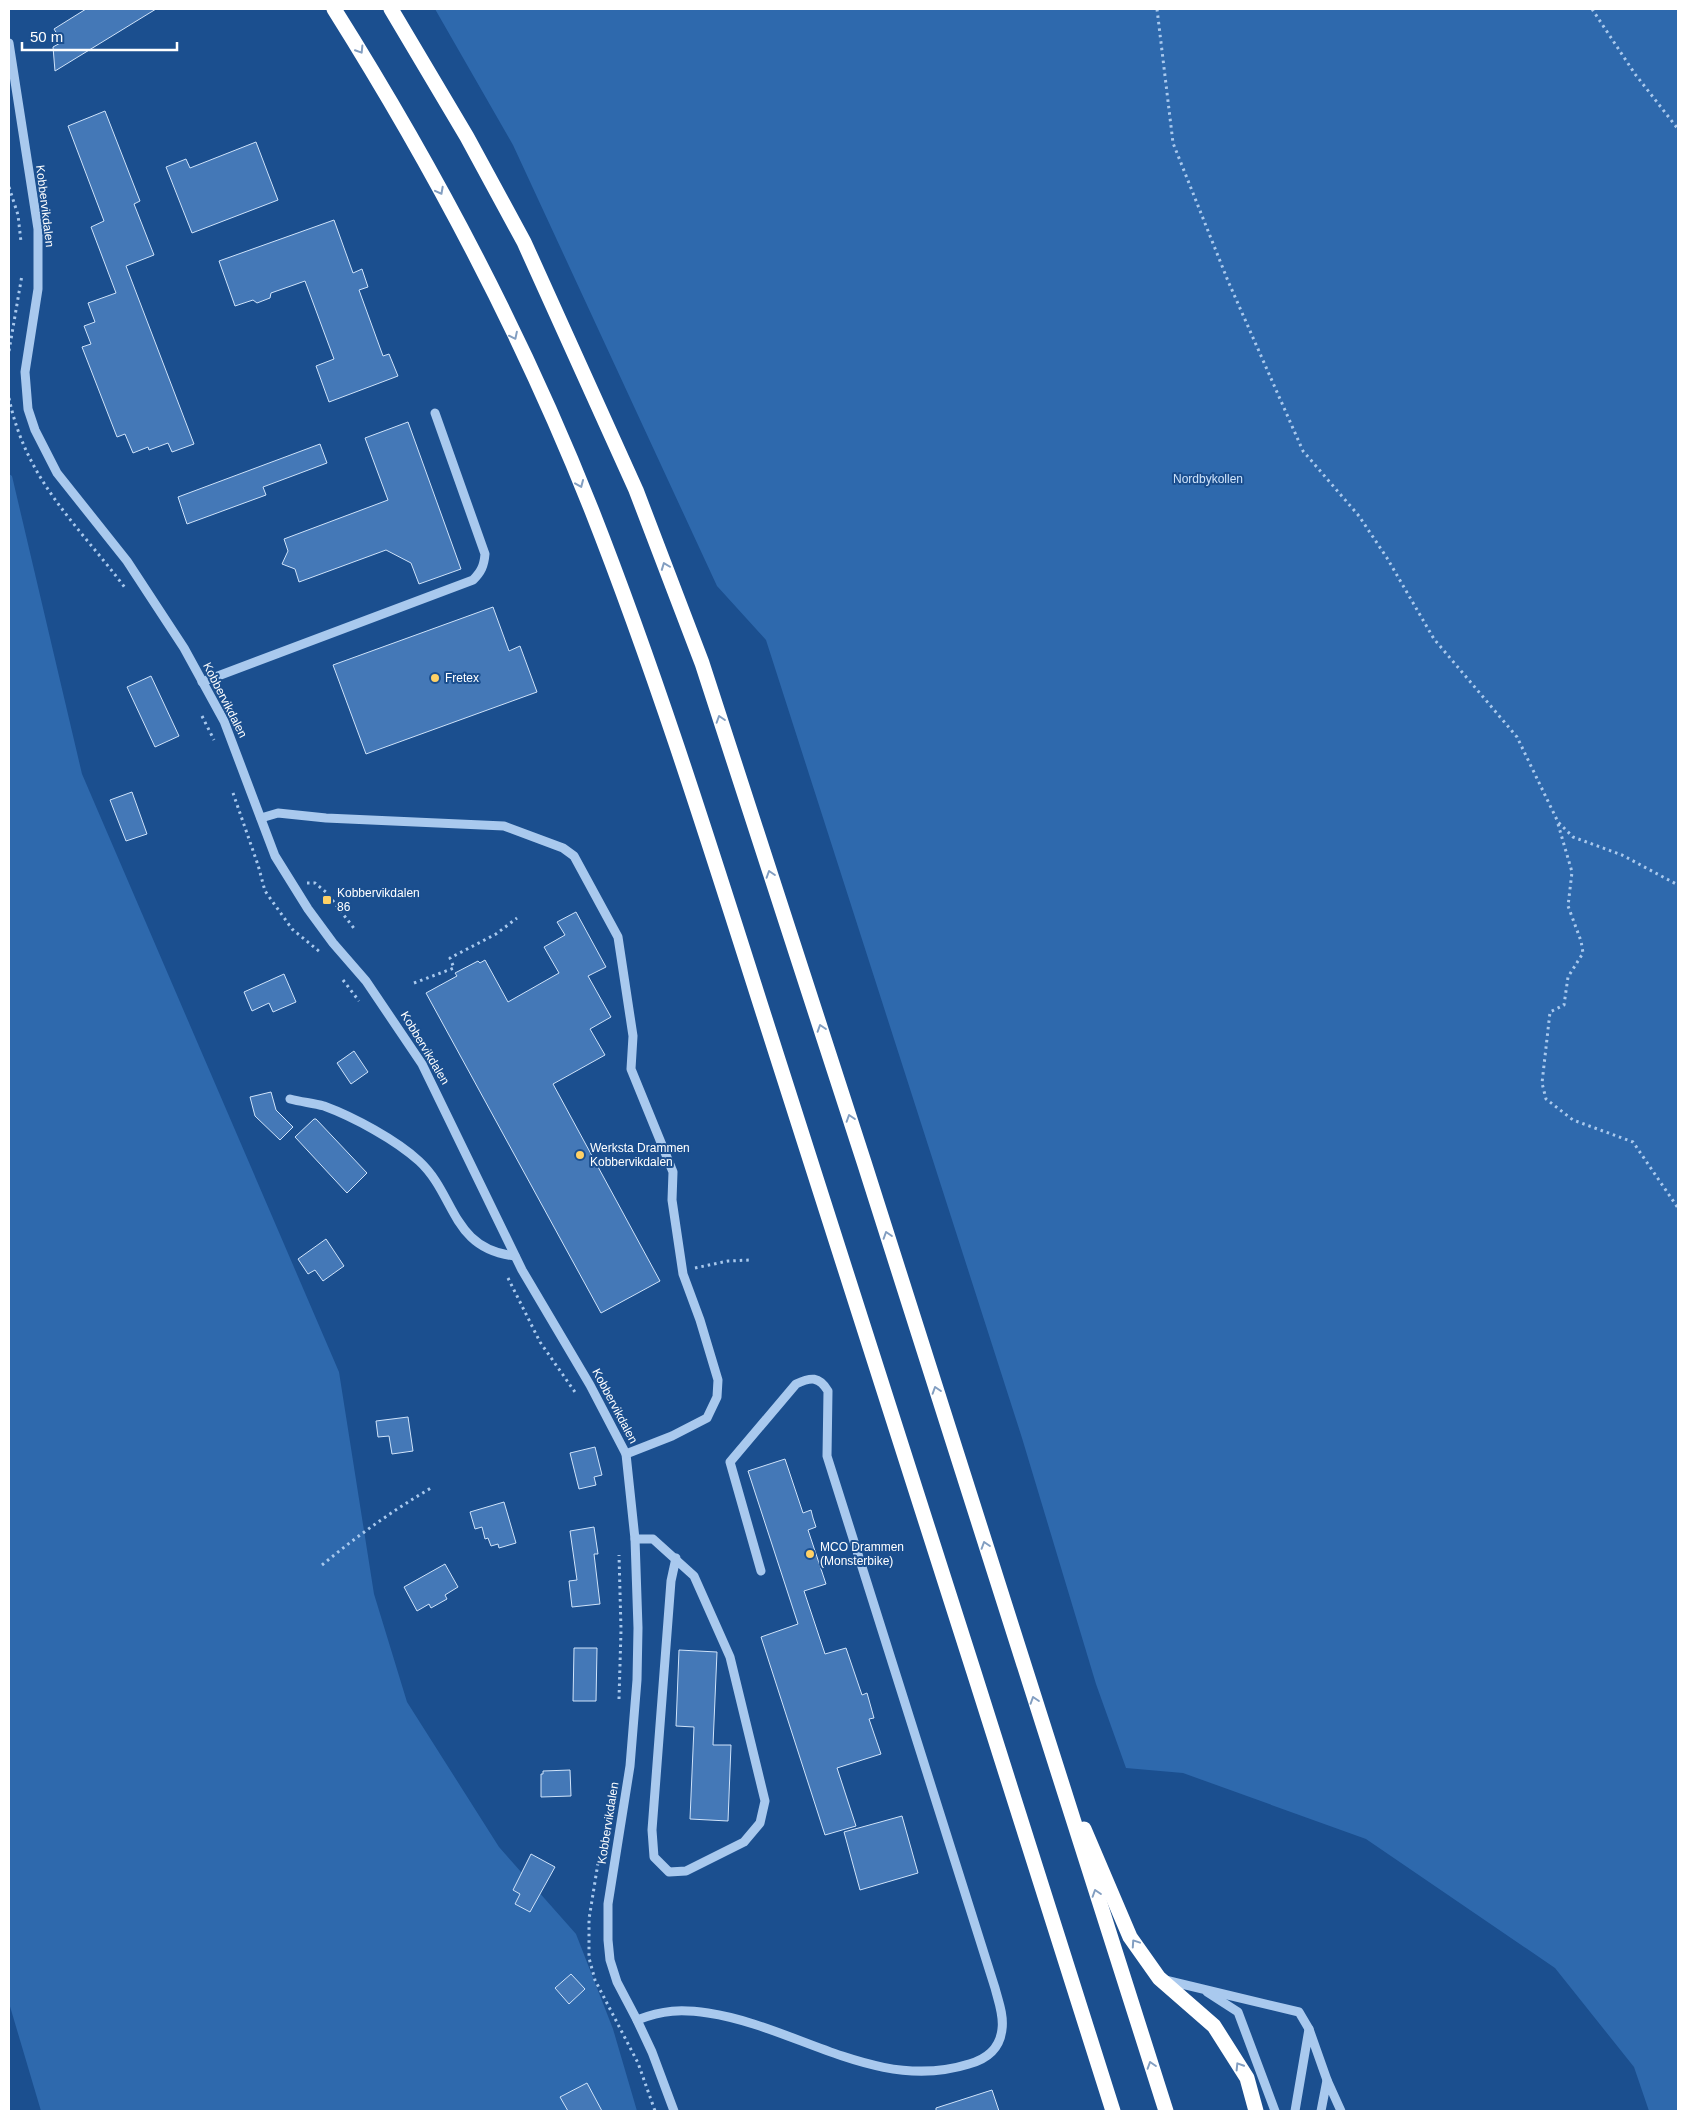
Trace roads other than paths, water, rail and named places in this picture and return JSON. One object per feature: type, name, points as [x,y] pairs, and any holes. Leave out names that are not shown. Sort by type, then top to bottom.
[{"type":"highway","points":[[334,9],[422,157],[480,264],[531,370],[590,506],[654,676],[822,1192],[1113,2111]]},
{"type":"highway","points":[[391,9],[466,137],[524,242],[636,490],[702,663],[861,1153],[1166,2111]]},
{"type":"highway","points":[[1049,1746],[1130,1937],[1159,1978],[1214,2026],[1247,2078],[1256,2111]]},
{"type":"street","name":"Kobbervikdalen","points":[[9,43],[38,228],[38,289],[25,372],[28,409],[45,452],[57,473],[137,577],[184,648],[224,721],[275,856],[294,888],[333,943],[366,981],[422,1064],[515,1256],[590,1385],[626,1454],[635,1540],[638,1628],[635,1716],[630,1766],[608,1904],[607,1924],[610,1960],[617,1982],[638,2020],[674,2111]]},
{"type":"street","points":[[202,682],[473,580],[481,572],[485,554],[435,413]]},
{"type":"street","points":[[261,818],[278,812],[326,818],[504,826],[563,848],[574,856],[618,937],[633,1036],[631,1069],[673,1172],[672,1200],[683,1274],[700,1320],[718,1380],[717,1397],[707,1418],[672,1436],[626,1454]]},
{"type":"street","points":[[290,1100],[322,1105],[395,1142],[420,1162],[432,1177],[457,1220],[468,1234],[484,1247],[502,1254],[515,1256]]},
{"type":"street","points":[[638,2020],[660,2012],[683,2010],[708,2013],[778,2032],[854,2061],[897,2069],[927,2071],[960,2067],[981,2061],[993,2052],[1000,2040],[1003,2027],[994,1988],[827,1456],[828,1391],[822,1382],[815,1378],[806,1379],[796,1384],[730,1462],[761,1572]]},
{"type":"street","points":[[635,1540],[653,1540],[676,1558],[694,1576],[730,1657],[765,1801],[760,1823],[744,1842],[686,1871],[669,1872],[654,1858],[652,1830],[671,1582],[676,1558]]},
{"type":"street","points":[[1159,1978],[1299,2012],[1309,2029],[1327,2080],[1341,2111]]},
{"type":"street","points":[[1201,1988],[1238,2012],[1275,2111]]},
{"type":"street","points":[[1294,2111],[1309,2029]]},
{"type":"street","points":[[1321,2111],[1327,2080]]},
{"type":"place","name":"Fretex","points":[[435,678]]},
{"type":"place","name":"Kobbervikdalen 86","points":[[327,900]]},
{"type":"place","name":"Werksta Drammen Kobbervikdalen","points":[[580,1155]]},
{"type":"place","name":"MCO Drammen (Monsterbike)","points":[[810,1554]]},
{"type":"park label","name":"Nordbykollen","points":[[1208,479]]}]
